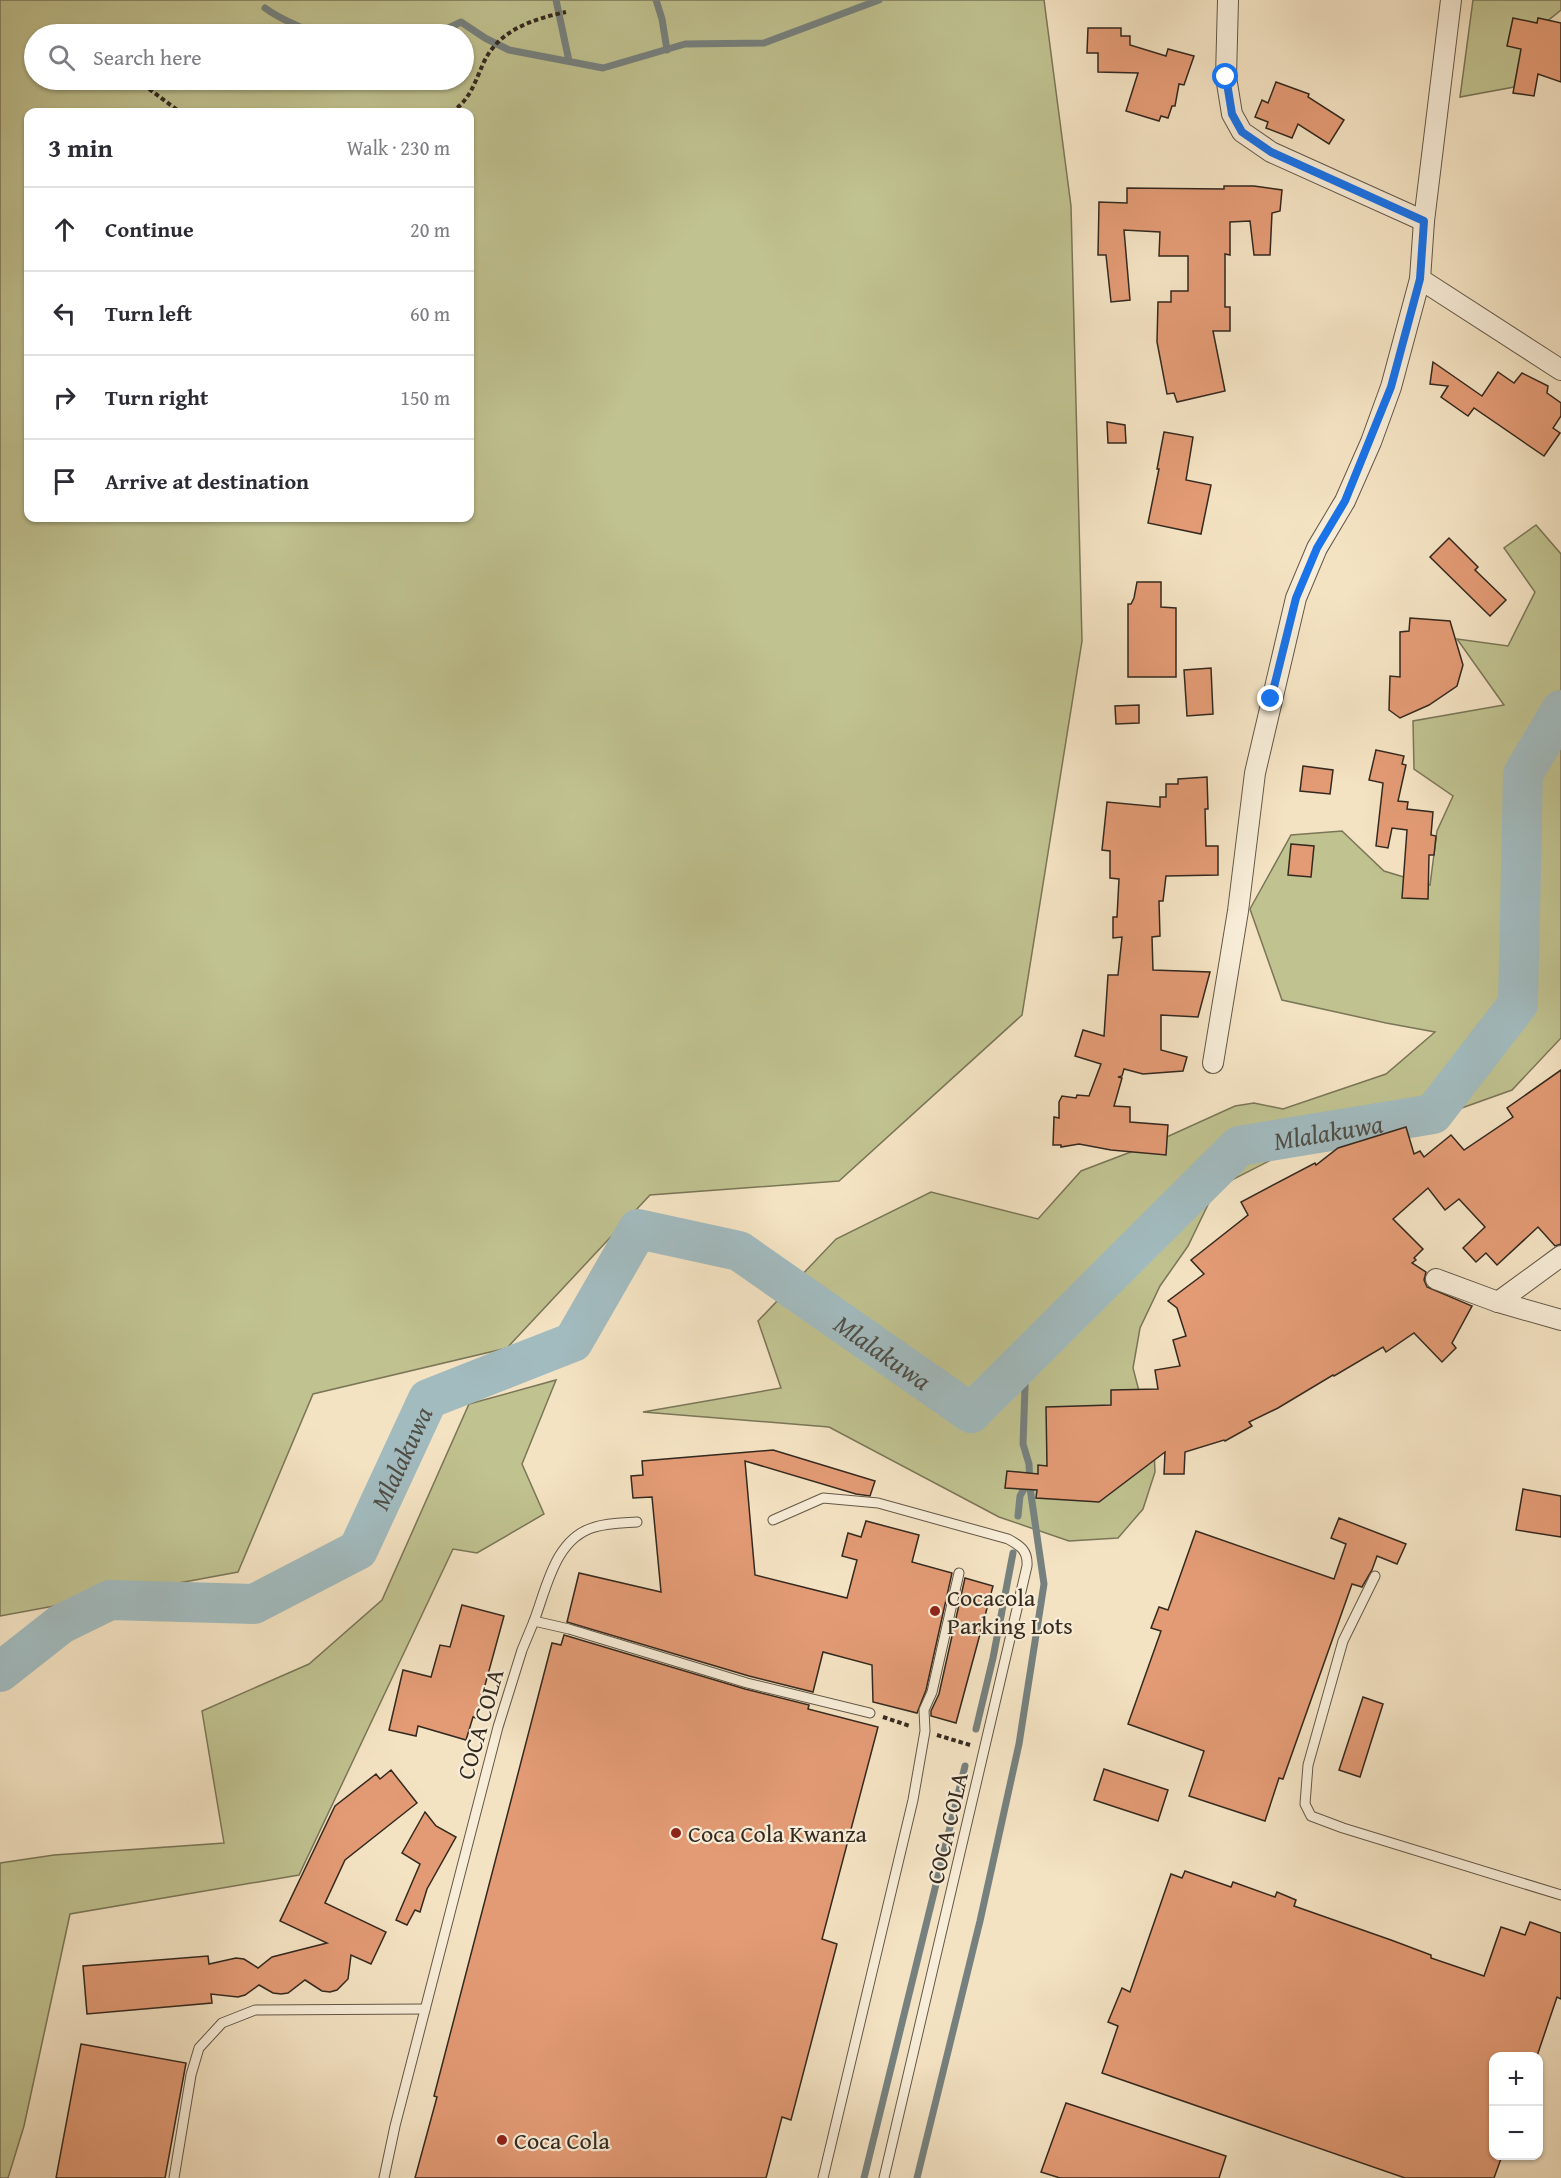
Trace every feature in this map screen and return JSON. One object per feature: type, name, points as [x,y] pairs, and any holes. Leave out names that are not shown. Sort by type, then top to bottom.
[{"type":"street","points":[[1228,0],[1226,77],[1232,114],[1242,132],[1271,152],[1424,221]]},
{"type":"street","points":[[1213,1063],[1238,911],[1255,773],[1296,598],[1317,548],[1345,501],[1371,441],[1391,387],[1420,279],[1424,221],[1451,0]]},
{"type":"street","points":[[1420,279],[1561,370]]},
{"type":"street","points":[[1498,1302],[1561,1256]]},
{"type":"street","points":[[1436,1279],[1498,1302],[1561,1320]]},
{"type":"lane","name":"COCA COLA","points":[[773,1520],[823,1498],[878,1503],[1008,1539],[1021,1546],[1027,1554],[1027,1566],[884,2178]]},
{"type":"lane","name":"COCA COLA","points":[[384,2178],[394,2126],[498,1727],[522,1650],[558,1556],[573,1537],[595,1527],[637,1522]]},
{"type":"lane","points":[[823,2178],[913,1800],[925,1731],[924,1710],[932,1692],[959,1573]]},
{"type":"lane","points":[[1375,1576],[1343,1641],[1308,1765],[1305,1804],[1311,1816],[1561,1895]]},
{"type":"lane","points":[[534,1621],[569,1629],[747,1683],[870,1713]]},
{"type":"lane","points":[[174,2178],[191,2075],[199,2049],[222,2024],[255,2010],[425,2009]]},
{"type":"path","points":[[474,88],[484,62],[504,36],[524,24],[566,12]]},
{"type":"path","points":[[150,90],[175,108]]},
{"type":"path","points":[[458,108],[472,90]]},
{"type":"green space","points":[[0,0],[1044,0],[1071,206],[1082,641],[1022,1015],[839,1181],[650,1195],[507,1348],[313,1394],[238,1572],[0,1616]]},
{"type":"green space","points":[[1473,0],[1561,0],[1561,10],[1524,40],[1514,87],[1460,97]]},
{"type":"green space","points":[[1536,525],[1561,554],[1561,1038],[1512,1090],[1445,1114],[1425,1124],[1384,1125],[1328,1138],[1275,1158],[1216,1188],[1188,1246],[1160,1286],[1140,1328],[1133,1368],[1154,1449],[1155,1472],[1143,1509],[1118,1538],[1069,1541],[999,1517],[829,1427],[643,1412],[781,1388],[758,1321],[836,1239],[931,1192],[1038,1219],[1081,1171],[1149,1145],[1235,1106],[1254,1103],[1283,1109],[1386,1074],[1435,1032],[1282,1000],[1250,909],[1291,835],[1342,831],[1384,871],[1430,885],[1437,831],[1453,796],[1414,769],[1413,721],[1504,705],[1457,639],[1508,646],[1535,592],[1504,548]]},
{"type":"green space","points":[[556,1380],[522,1464],[544,1514],[477,1553],[453,1549],[299,1875],[70,1914],[24,2126],[8,2178],[0,2178],[0,1863],[54,1855],[224,1843],[202,1711],[309,1664],[382,1600],[469,1404]]},
{"type":"building","points":[[1513,18],[1537,23],[1538,18],[1561,23],[1561,82],[1538,74],[1534,96],[1513,93],[1521,49],[1507,46]]},
{"type":"building","points":[[1088,28],[1121,28],[1121,36],[1130,36],[1130,45],[1166,56],[1168,49],[1194,56],[1184,85],[1179,84],[1175,106],[1172,106],[1168,118],[1161,116],[1159,121],[1126,111],[1138,73],[1098,72],[1098,53],[1087,53]]},
{"type":"building","points":[[1276,82],[1309,94],[1308,97],[1344,120],[1329,144],[1298,124],[1292,138],[1266,128],[1268,122],[1255,117],[1262,100],[1268,103]]},
{"type":"building","points":[[1224,186],[1254,186],[1282,190],[1280,211],[1272,213],[1270,255],[1254,255],[1250,221],[1230,222],[1230,255],[1225,254],[1225,307],[1230,307],[1230,331],[1213,331],[1225,391],[1177,402],[1174,393],[1167,394],[1157,342],[1158,302],[1171,302],[1171,291],[1188,291],[1188,256],[1159,256],[1160,232],[1124,230],[1130,300],[1111,302],[1106,255],[1098,255],[1099,202],[1127,203],[1127,188],[1224,189]]},
{"type":"building","points":[[1433,362],[1482,396],[1498,372],[1514,383],[1522,373],[1548,386],[1547,393],[1561,403],[1561,416],[1553,428],[1560,433],[1544,456],[1474,408],[1468,416],[1441,397],[1448,386],[1430,384]]},
{"type":"building","points":[[1107,422],[1125,425],[1126,443],[1108,443]]},
{"type":"building","points":[[1164,432],[1193,437],[1186,480],[1211,485],[1201,534],[1148,523]]},
{"type":"building","points":[[1449,538],[1478,567],[1475,570],[1506,600],[1490,616],[1430,557]]},
{"type":"building","points":[[1137,582],[1161,582],[1161,607],[1176,608],[1176,677],[1128,677],[1128,604],[1131,604],[1134,598]]},
{"type":"building","points":[[1410,618],[1450,621],[1463,665],[1457,686],[1429,705],[1400,718],[1389,710],[1390,676],[1400,677],[1400,632],[1409,631]]},
{"type":"building","points":[[1211,668],[1213,714],[1187,716],[1184,670]]},
{"type":"building","points":[[1139,705],[1139,723],[1116,724],[1115,706]]},
{"type":"building","points":[[1376,750],[1404,756],[1402,764],[1406,765],[1398,801],[1408,802],[1407,809],[1433,812],[1431,835],[1436,836],[1434,855],[1429,855],[1428,899],[1402,898],[1407,830],[1392,828],[1388,848],[1376,846],[1383,783],[1369,780]]},
{"type":"building","points":[[1303,766],[1333,770],[1330,794],[1300,791]]},
{"type":"building","points":[[1207,777],[1206,846],[1218,846],[1218,875],[1166,876],[1163,901],[1159,901],[1160,936],[1152,937],[1153,970],[1210,972],[1198,1017],[1161,1015],[1161,1050],[1187,1057],[1183,1071],[1143,1074],[1124,1069],[1122,1076],[1118,1077],[1122,1078],[1114,1106],[1130,1107],[1130,1122],[1168,1125],[1166,1155],[1111,1150],[1079,1144],[1061,1147],[1061,1145],[1053,1145],[1054,1117],[1059,1118],[1059,1102],[1062,1096],[1076,1098],[1077,1095],[1089,1096],[1101,1064],[1075,1056],[1083,1030],[1104,1036],[1108,975],[1118,975],[1122,937],[1113,938],[1113,917],[1117,917],[1119,879],[1110,878],[1110,851],[1102,850],[1107,802],[1160,807],[1160,797],[1166,797],[1166,784],[1178,784],[1178,779]]},
{"type":"building","points":[[1291,844],[1314,846],[1311,877],[1288,875]]},
{"type":"building","points":[[1561,1070],[1561,1244],[1555,1246],[1538,1227],[1497,1265],[1486,1253],[1476,1262],[1463,1248],[1485,1227],[1459,1199],[1445,1210],[1428,1188],[1393,1219],[1423,1249],[1412,1263],[1426,1272],[1424,1280],[1427,1287],[1472,1306],[1452,1343],[1456,1348],[1442,1362],[1414,1333],[1386,1352],[1383,1347],[1278,1408],[1249,1422],[1252,1426],[1225,1441],[1185,1452],[1184,1474],[1164,1474],[1165,1452],[1099,1502],[1036,1498],[1037,1490],[1005,1488],[1007,1471],[1038,1474],[1038,1465],[1047,1466],[1046,1407],[1111,1405],[1111,1390],[1158,1389],[1155,1370],[1180,1366],[1173,1340],[1186,1336],[1177,1308],[1168,1301],[1204,1274],[1191,1260],[1248,1215],[1241,1202],[1315,1163],[1316,1165],[1338,1148],[1406,1127],[1414,1154],[1420,1151],[1424,1157],[1451,1135],[1464,1150],[1513,1117],[1507,1108]]},
{"type":"building","points":[[773,1450],[875,1481],[870,1496],[856,1494],[745,1461],[755,1575],[847,1598],[857,1560],[842,1556],[848,1533],[861,1537],[866,1521],[919,1535],[912,1562],[952,1573],[926,1690],[917,1713],[873,1702],[872,1665],[823,1652],[813,1692],[749,1676],[567,1622],[579,1573],[661,1592],[652,1497],[633,1498],[631,1476],[643,1475],[642,1461]]},
{"type":"building","points":[[1523,1489],[1561,1496],[1561,1537],[1516,1530]]},
{"type":"building","points":[[1339,1518],[1406,1544],[1397,1564],[1377,1556],[1362,1587],[1352,1584],[1283,1779],[1279,1778],[1265,1821],[1189,1796],[1204,1751],[1128,1724],[1161,1631],[1151,1628],[1159,1607],[1168,1610],[1196,1531],[1334,1579],[1346,1544],[1331,1538]]},
{"type":"building","points":[[965,1578],[993,1586],[956,1723],[931,1716],[931,1711],[939,1694]]},
{"type":"building","points":[[462,1605],[504,1616],[476,1718],[473,1717],[466,1740],[418,1726],[416,1736],[389,1730],[403,1670],[431,1677],[440,1645],[450,1647]]},
{"type":"building","name":"Coca Cola Kwanza","points":[[564,1635],[745,1689],[809,1705],[808,1709],[878,1727],[822,1939],[837,1944],[791,2120],[782,2117],[766,2178],[415,2178],[437,2097],[434,2096],[552,1643],[561,1645]]},
{"type":"building","points":[[1363,1697],[1383,1704],[1360,1777],[1339,1770]]},
{"type":"building","points":[[1104,1769],[1168,1790],[1158,1821],[1094,1800]]},
{"type":"building","points":[[391,1770],[417,1803],[345,1860],[325,1903],[386,1932],[371,1964],[351,1955],[348,1979],[337,1990],[330,1992],[322,1991],[305,1980],[288,1993],[273,1993],[259,1985],[238,1997],[211,1994],[212,2003],[87,2014],[83,1966],[208,1956],[209,1964],[236,1958],[244,1959],[258,1968],[272,1957],[327,1943],[280,1921],[335,1806],[376,1774],[380,1779]]},
{"type":"building","points":[[425,1812],[436,1826],[456,1837],[427,1889],[420,1912],[415,1910],[407,1925],[396,1920],[420,1864],[402,1853]]},
{"type":"building","points":[[1185,1871],[1231,1887],[1233,1882],[1275,1897],[1277,1892],[1296,1900],[1294,1906],[1484,1976],[1501,1927],[1525,1935],[1530,1922],[1561,1933],[1561,1999],[1557,1997],[1538,2052],[1489,2052],[1489,2160],[1501,2160],[1494,2178],[1405,2178],[1102,2073],[1118,2026],[1108,2022],[1122,1988],[1130,1992],[1171,1874],[1182,1878]]},
{"type":"building","points":[[81,2044],[186,2063],[165,2178],[56,2178]]},
{"type":"building","points":[[1066,2103],[1226,2156],[1219,2178],[1060,2178],[1041,2172]]},
{"type":"waterway","points":[[556,0],[569,61]]},
{"type":"waterway","points":[[656,0],[667,50]]},
{"type":"waterway","points":[[474,31],[509,50],[603,68],[685,44],[764,43],[879,0]]},
{"type":"waterway","points":[[265,8],[294,24]]},
{"type":"waterway","points":[[457,24],[461,22],[464,24]]},
{"type":"waterway","name":"Mlalakuwa","points":[[0,1672],[61,1624],[110,1600],[254,1604],[358,1550],[428,1399],[573,1342],[638,1229],[739,1251],[971,1413],[1239,1146],[1433,1114],[1518,1004],[1523,774],[1561,710]]},
{"type":"waterway","points":[[917,2178],[980,1921],[1019,1744],[1044,1584],[1030,1488],[1029,1464],[1023,1444],[1026,1359]]},
{"type":"waterway","points":[[1018,1516],[1020,1496],[1025,1487],[1025,1481]]},
{"type":"waterway","points":[[976,1729],[993,1658],[1013,1553]]},
{"type":"waterway","name":"Mlalakuwa","points":[[0,1668],[61,1624]]},
{"type":"waterway","points":[[864,2178],[965,1766]]},
{"type":"place","name":"Cocacola Parking Lots","points":[[935,1611]]},
{"type":"place","name":"Coca Cola Kwanza","points":[[676,1833]]},
{"type":"place","name":"Coca Cola","points":[[502,2140]]},
{"type":"route","points":[[1226,77],[1232,114],[1242,132],[1271,152],[1424,221],[1420,279],[1391,387],[1345,501],[1317,548],[1296,598],[1271,699]]}]
